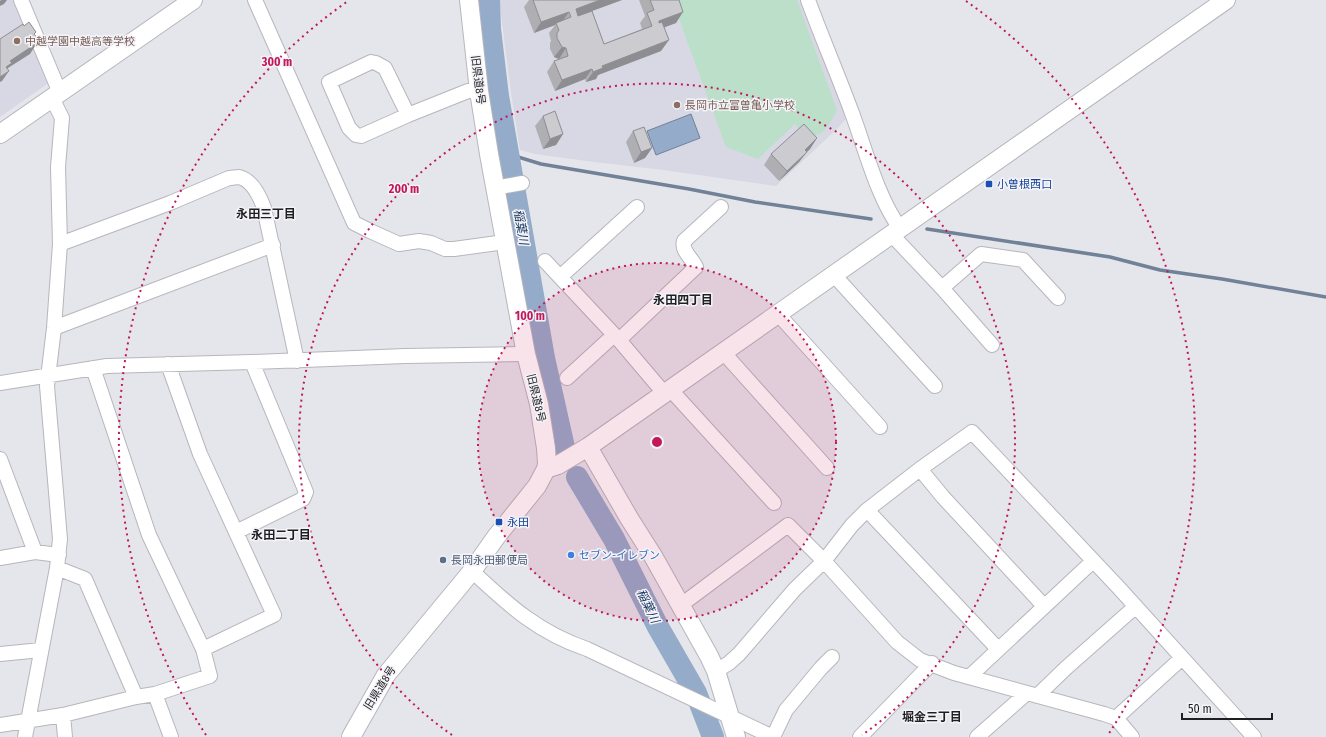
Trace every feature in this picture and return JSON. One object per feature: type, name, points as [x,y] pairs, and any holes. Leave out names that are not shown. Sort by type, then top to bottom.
[{"type":"street","points":[[21,0],[56,96],[62,118],[58,167],[60,244],[54,328],[47,386],[60,539],[58,562],[25,737]]},
{"type":"street","points":[[0,134],[194,0]]},
{"type":"street","points":[[255,0],[354,223],[399,244],[419,241],[431,243],[445,249],[454,249],[505,242]]},
{"type":"street","name":"旧県道8号","points":[[351,737],[386,675],[472,571],[496,537],[537,486],[546,470],[547,464],[539,404],[526,354],[505,242],[498,187],[479,91],[469,0]]},
{"type":"street","points":[[808,0],[896,231],[942,288],[992,345]]},
{"type":"street","points":[[546,470],[558,465],[588,447],[1226,0]]},
{"type":"street","points":[[408,115],[385,68],[376,62],[371,62],[329,82],[349,128],[356,135],[361,136],[468,91],[479,91]]},
{"type":"street","points":[[60,244],[170,203],[229,178],[239,177],[247,181],[259,196],[264,208],[297,361]]},
{"type":"street","points":[[498,187],[522,182]]},
{"type":"street","points":[[560,277],[637,207]]},
{"type":"street","points":[[567,378],[694,270],[696,267],[695,264],[685,250],[683,245],[684,241],[721,207]]},
{"type":"street","points":[[54,328],[273,245]]},
{"type":"street","points":[[942,288],[981,254],[1023,260],[1058,298]]},
{"type":"street","points":[[545,261],[774,503]]},
{"type":"street","points":[[833,274],[935,386]]},
{"type":"street","points":[[778,314],[880,427]]},
{"type":"street","points":[[723,352],[827,468]]},
{"type":"street","points":[[0,383],[107,366],[526,354]]},
{"type":"street","points":[[236,532],[303,499],[306,492],[252,362]]},
{"type":"street","points":[[168,364],[200,454],[274,615],[203,649]]},
{"type":"street","points":[[0,726],[63,715],[154,694],[210,676],[203,649],[150,535],[93,368]]},
{"type":"street","points":[[716,671],[729,663],[739,654],[795,589],[824,561],[852,525],[867,510],[920,469],[972,432],[1093,561],[1254,737]]},
{"type":"street","points":[[588,447],[653,556],[716,671],[722,712],[736,737]]},
{"type":"street","points":[[0,459],[35,552]]},
{"type":"street","points":[[920,469],[943,497],[1044,606]]},
{"type":"street","points":[[867,510],[998,649]]},
{"type":"street","points":[[681,605],[788,525],[824,561],[896,642],[920,660],[932,663],[954,673],[1116,718],[1132,737]]},
{"type":"street","points":[[0,558],[35,552],[58,562],[85,579],[136,697]]},
{"type":"street","points":[[969,677],[1093,561]]},
{"type":"street","points":[[472,571],[521,614],[555,636],[587,649],[773,737],[786,710],[821,668],[832,658]]},
{"type":"street","points":[[977,737],[1066,668],[1135,607]]},
{"type":"street","points":[[0,654],[41,650]]},
{"type":"street","points":[[1116,718],[1182,658]]},
{"type":"street","points":[[860,737],[932,663]]},
{"type":"street","points":[[154,694],[171,737]]},
{"type":"street","points":[[63,715],[65,737]]},
{"type":"shaded area","name":"中越学園中越高等学校","points":[[0,0],[17,0],[50,82],[0,117]]},
{"type":"shaded area","name":"長岡市立富曽亀小学校","points":[[499,0],[802,0],[846,119],[776,186],[535,154],[520,150]]},
{"type":"green space","points":[[672,0],[797,0],[837,110],[829,125],[821,133],[811,135],[802,132],[795,124],[758,159],[726,147]]},
{"type":"water","points":[[691,114],[700,138],[656,155],[647,131]]},
{"type":"building","points":[[533,0],[600,0],[576,9],[578,16],[592,11],[604,44],[652,26],[647,13],[654,10],[650,0],[679,0],[683,12],[659,21],[659,23],[662,22],[669,40],[602,66],[603,68],[593,72],[592,69],[562,80],[554,61],[568,56],[566,48],[562,47],[557,38],[557,33],[559,30],[556,23],[571,17],[569,12],[541,22]]},
{"type":"building","points":[[29,22],[36,32],[34,34],[39,40],[36,42],[37,43],[10,61],[12,63],[6,67],[9,71],[0,77],[0,39],[23,24],[24,26]]},
{"type":"building","points":[[555,111],[563,134],[550,139],[543,116]]},
{"type":"building","points":[[804,124],[817,138],[805,150],[807,152],[787,171],[771,154]]},
{"type":"building","points":[[644,127],[652,148],[641,152],[633,131]]},
{"type":"waterway","name":"稲葉川","points":[[489,0],[490,29],[498,96],[544,358],[565,452]]},
{"type":"waterway","points":[[508,154],[541,164],[689,189],[755,202],[871,219]]},
{"type":"waterway","points":[[927,229],[1110,257],[1160,270],[1326,297]]},
{"type":"waterway","name":"稲葉川","points":[[577,477],[614,539],[658,627],[696,693],[713,737]]},
{"type":"place","name":"中越学園中越高等学校","points":[[17,41]]},
{"type":"place","name":"長岡市立富曽亀小学校","points":[[677,105]]},
{"type":"place","name":"小曽根西口","points":[[989,184]]},
{"type":"place","name":"永田","points":[[499,522]]},
{"type":"place","name":"セブン-イレブン","points":[[571,555]]},
{"type":"place","name":"長岡永田郵便局","points":[[443,560]]},
{"type":"district","name":"永田三丁目","points":[[266,214]]},
{"type":"district","name":"永田四丁目","points":[[683,300]]},
{"type":"district","name":"永田二丁目","points":[[281,535]]},
{"type":"district","name":"堀金三丁目","points":[[932,717]]}]
